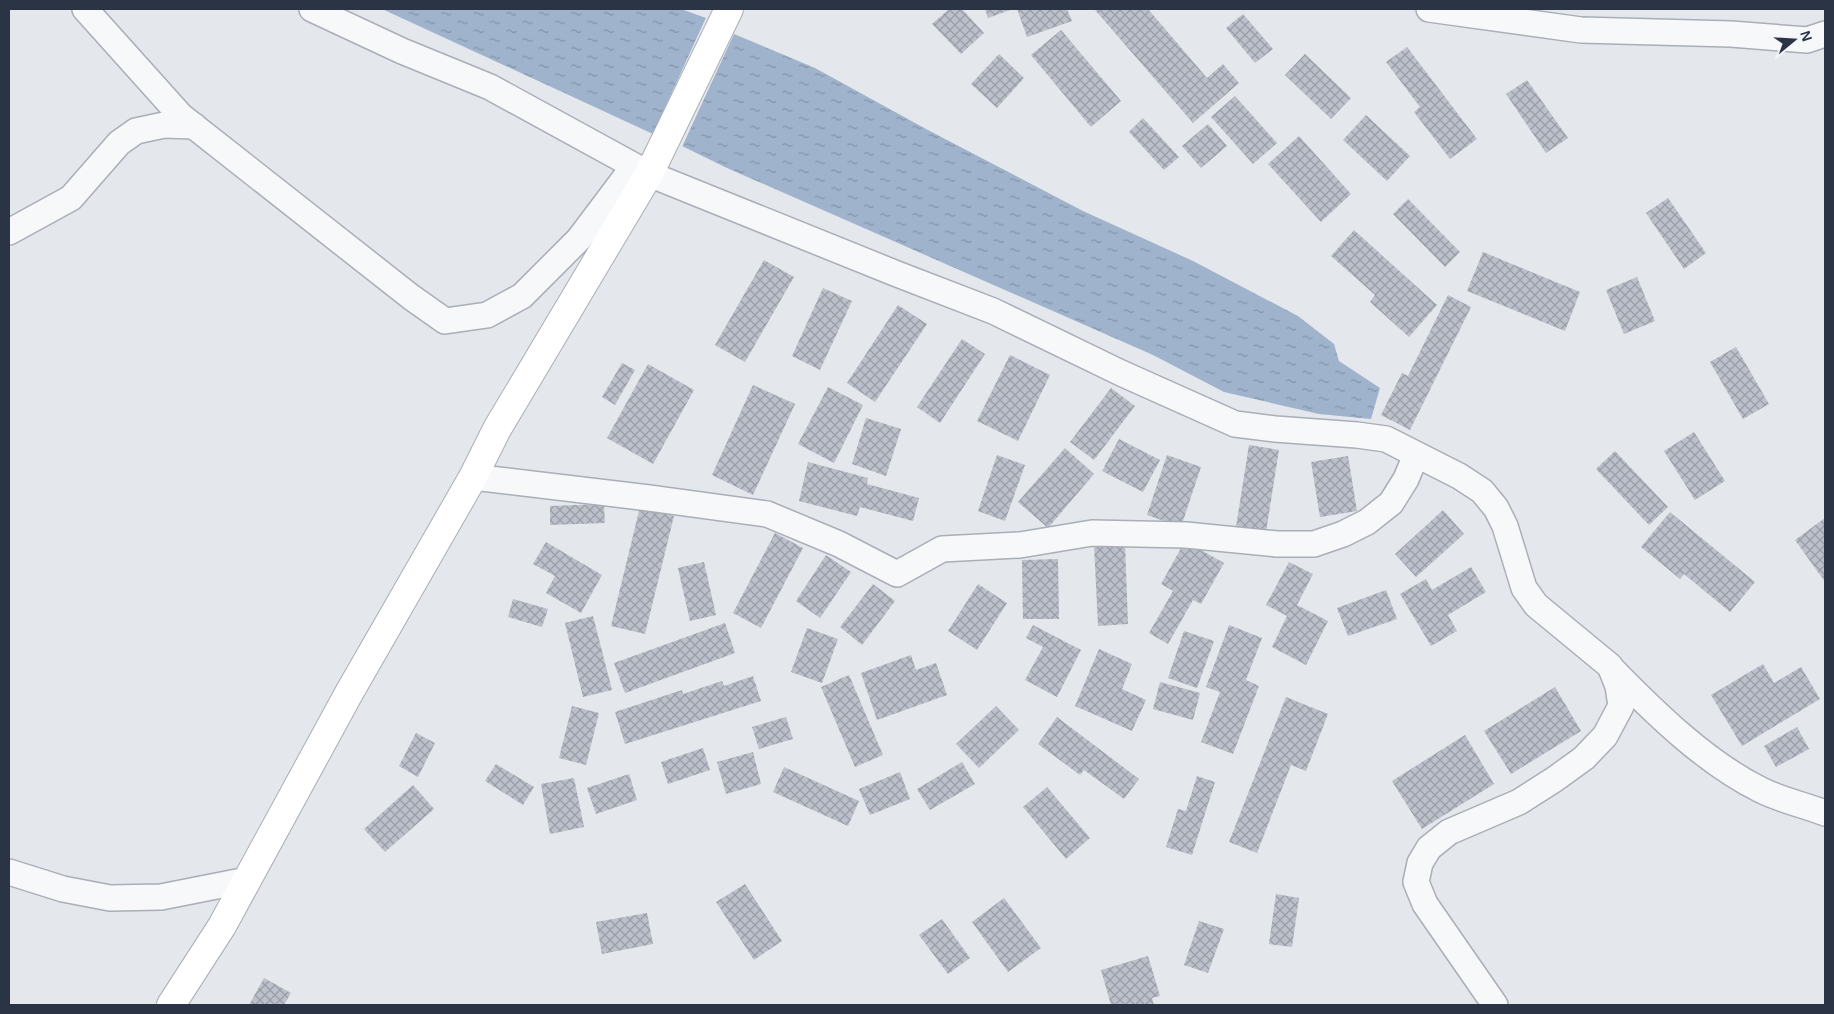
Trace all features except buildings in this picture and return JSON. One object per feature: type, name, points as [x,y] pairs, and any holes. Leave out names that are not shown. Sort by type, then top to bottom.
[{"type":"main road","points":[[171,1005],[222,926],[354,685],[473,477],[496,430],[647,166],[728,10]]},
{"type":"street","points":[[84,9],[180,116],[411,297],[445,321],[487,315],[522,296],[579,239],[647,166]]},
{"type":"street","points":[[312,9],[402,51],[490,87],[647,166],[888,270],[993,311],[1121,373],[1235,424],[1275,430],[1357,435],[1386,439],[1460,476],[1482,490],[1496,508],[1505,526],[1524,588],[1536,605],[1610,666],[1645,703],[1724,769],[1761,790],[1825,813]]},
{"type":"street","points":[[1429,9],[1581,30],[1731,34],[1807,40],[1825,34]]},
{"type":"street","points":[[9,232],[71,198],[119,143],[136,131],[164,125],[194,126]]},
{"type":"street","points":[[473,477],[767,514],[839,544],[897,574],[942,549],[1020,545],[1092,532],[1177,534],[1278,544],[1314,544],[1343,534],[1367,522],[1391,503],[1406,478],[1416,455]]},
{"type":"street","points":[[1495,1005],[1425,904],[1416,882],[1420,863],[1429,848],[1449,832],[1519,802],[1556,779],[1584,758],[1605,736],[1621,706],[1618,686],[1610,666]]},
{"type":"street","points":[[9,872],[63,888],[110,898],[161,897],[247,880]]},
{"type":"water","points":[[382,9],[681,9],[706,18],[653,134]]},
{"type":"water","points":[[734,34],[815,68],[926,129],[1083,211],[1193,261],[1298,316],[1334,344],[1339,361],[1380,388],[1371,419],[1319,414],[1224,392],[1153,355],[727,168],[682,146]]},
{"type":"pier","points":[[707,16],[709,19],[655,135],[652,136]]},
{"type":"pier","points":[[733,31],[735,31],[681,149],[680,145]]}]
